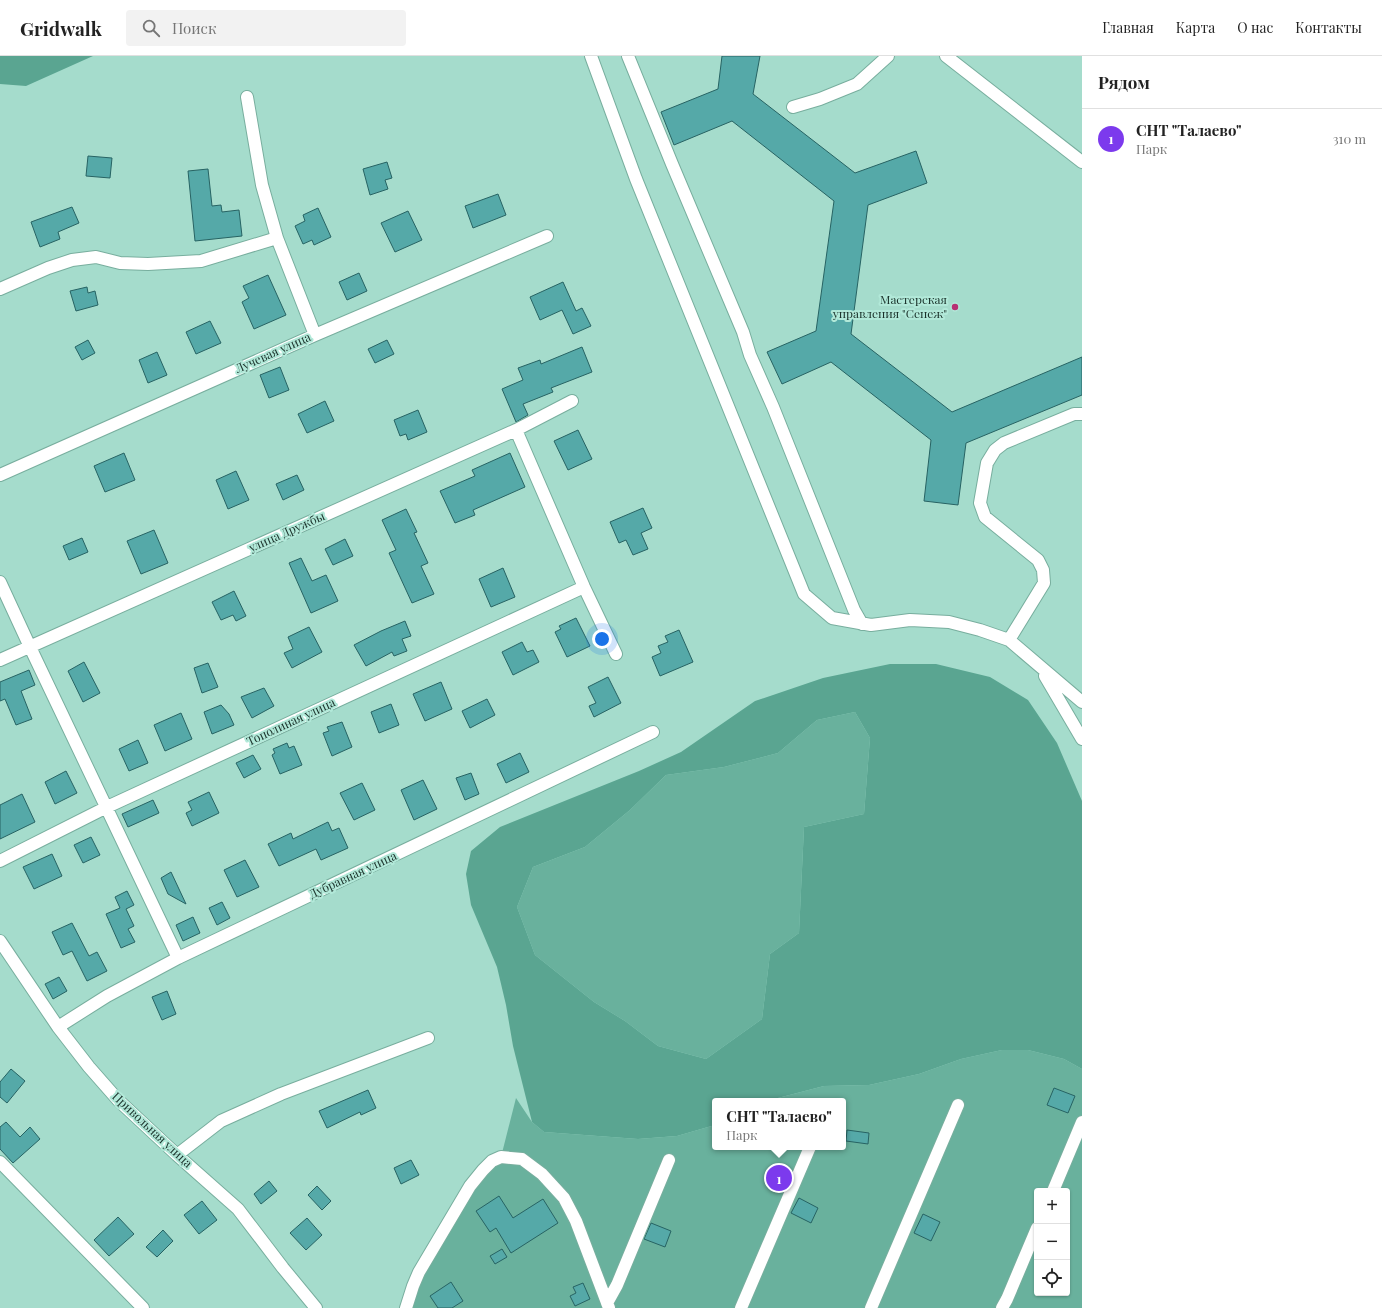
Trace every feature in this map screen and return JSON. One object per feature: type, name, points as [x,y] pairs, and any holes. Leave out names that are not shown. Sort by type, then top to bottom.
[{"type":"street","points":[[591,56],[636,179],[804,594],[832,618],[871,625],[910,620],[950,622],[1009,640],[1082,702]]},
{"type":"street","points":[[628,56],[743,332],[750,354],[773,407],[854,610],[862,624]]},
{"type":"street","points":[[793,107],[820,99],[857,84],[888,56]]},
{"type":"street","points":[[946,56],[1082,162]]},
{"type":"street","points":[[247,97],[262,185],[277,238],[314,335]]},
{"type":"street","name":"Лучевая улица","points":[[0,475],[314,335],[547,236]]},
{"type":"street","points":[[0,289],[48,268],[72,260],[96,257],[120,263],[148,264],[202,261],[277,238]]},
{"type":"street","name":"улица Дружбы","points":[[0,660],[516,430],[572,402]]},
{"type":"street","points":[[1009,640],[1044,583],[1043,570],[1038,560],[985,517],[980,503],[987,463],[995,450],[1004,443],[1074,414],[1082,414]]},
{"type":"street","points":[[516,430],[584,588],[616,654]]},
{"type":"street","points":[[0,582],[178,958]]},
{"type":"street","name":"Тополиная улица","points":[[0,861],[107,807],[584,588]]},
{"type":"street","points":[[1039,666],[1082,739]]},
{"type":"street","name":"Дубравная улица","points":[[58,1027],[107,996],[178,958],[653,732]]},
{"type":"street","name":"Привольная улица","points":[[0,941],[58,1027],[89,1067],[118,1100],[238,1209],[316,1308]]},
{"type":"street","points":[[177,1155],[221,1121],[281,1094],[428,1038]]},
{"type":"street","points":[[871,1308],[958,1105]]},
{"type":"street","points":[[1054,1188],[1082,1122]]},
{"type":"street","points":[[741,1308],[809,1150]]},
{"type":"street","points":[[406,1308],[412,1286],[419,1272],[470,1186],[492,1161],[501,1157],[522,1159],[542,1174],[564,1198],[576,1222],[608,1305]]},
{"type":"street","points":[[608,1305],[668,1160]]},
{"type":"street","points":[[0,1162],[143,1308]]},
{"type":"street","points":[[1002,1308],[1034,1235]]},
{"type":"green space","points":[[0,56],[93,56],[26,86],[0,84]]},
{"type":"green space","points":[[890,664],[936,664],[990,677],[1028,700],[1057,743],[1082,801],[1082,1069],[1064,1059],[1028,1050],[1002,1050],[961,1059],[919,1074],[869,1085],[824,1086],[778,1098],[712,1098],[712,1126],[677,1136],[638,1139],[544,1132],[532,1122],[513,1046],[506,1005],[497,967],[471,905],[466,874],[471,851],[500,827],[639,771],[681,752],[755,701],[823,678]],"holes":[[[855,712],[870,738],[864,814],[804,827],[799,933],[770,954],[762,1019],[706,1059],[658,1046],[625,1021],[594,1002],[535,955],[517,907],[533,867],[585,847],[630,810],[666,775],[724,767],[778,753],[817,720]]]},
{"type":"green space","points":[[855,712],[870,738],[864,814],[804,827],[799,933],[770,954],[762,1019],[706,1059],[658,1046],[625,1021],[594,1002],[535,955],[517,907],[533,867],[585,847],[630,810],[666,775],[724,767],[778,753],[817,720]]},
{"type":"green space","points":[[1002,1050],[1028,1050],[1064,1059],[1082,1069],[1082,1308],[406,1308],[470,1186],[501,1157],[516,1098],[532,1122],[544,1132],[638,1139],[677,1136],[712,1126],[712,1150],[846,1150],[846,1098],[778,1098],[824,1086],[869,1085],[919,1074],[961,1059]]},
{"type":"building","points":[[722,56],[760,56],[753,94],[855,173],[916,151],[927,183],[868,205],[851,334],[952,412],[1082,357],[1082,395],[966,443],[958,505],[924,501],[931,440],[831,362],[782,384],[767,352],[816,331],[834,201],[732,121],[674,145],[661,112],[718,89]]},
{"type":"building","points":[[88,156],[112,158],[110,178],[86,176]]},
{"type":"building","points":[[387,162],[392,178],[385,180],[388,189],[370,195],[363,169]]},
{"type":"building","points":[[208,169],[212,206],[221,205],[222,212],[239,210],[242,236],[195,241],[188,171]]},
{"type":"building","points":[[498,194],[506,215],[473,228],[465,206]]},
{"type":"building","points":[[72,207],[79,223],[58,232],[60,239],[40,247],[31,222]]},
{"type":"building","points":[[318,208],[331,237],[314,245],[312,240],[303,244],[295,226],[305,221],[303,215]]},
{"type":"building","points":[[408,211],[422,240],[395,252],[381,223]]},
{"type":"building","points":[[359,273],[367,291],[347,300],[339,282]]},
{"type":"building","points":[[268,275],[286,315],[254,329],[242,302],[249,298],[243,286]]},
{"type":"building","points":[[563,282],[576,311],[582,308],[591,326],[573,334],[562,310],[540,320],[530,297]]},
{"type":"building","points":[[87,287],[88,293],[95,291],[98,305],[76,311],[70,291]]},
{"type":"building","points":[[210,321],[221,343],[196,354],[186,332]]},
{"type":"building","points":[[88,340],[95,353],[82,360],[75,347]]},
{"type":"building","points":[[387,340],[394,354],[375,363],[368,349]]},
{"type":"building","points":[[582,347],[592,372],[551,388],[553,392],[523,404],[528,415],[516,422],[502,389],[523,380],[518,368],[540,360],[541,364]]},
{"type":"building","points":[[157,352],[167,375],[148,383],[139,360]]},
{"type":"building","points":[[280,367],[289,390],[269,398],[260,375]]},
{"type":"building","points":[[325,401],[334,421],[307,433],[298,414]]},
{"type":"building","points":[[418,410],[427,432],[408,440],[406,434],[400,436],[394,420]]},
{"type":"building","points":[[578,430],[592,459],[568,470],[554,441]]},
{"type":"building","points":[[124,453],[135,480],[105,492],[94,466]]},
{"type":"building","points":[[510,453],[525,487],[473,510],[475,515],[455,523],[440,491],[475,476],[472,470]]},
{"type":"building","points":[[236,471],[249,500],[228,509],[216,480]]},
{"type":"building","points":[[297,475],[304,490],[283,500],[276,484]]},
{"type":"building","points":[[643,508],[652,528],[641,533],[648,549],[633,555],[626,540],[619,543],[610,522]]},
{"type":"building","points":[[406,509],[417,532],[414,533],[428,563],[421,566],[434,594],[412,603],[389,553],[396,550],[382,520]]},
{"type":"building","points":[[154,530],[168,563],[141,574],[127,541]]},
{"type":"building","points":[[82,538],[88,552],[69,560],[63,546]]},
{"type":"building","points":[[345,539],[353,556],[333,565],[325,549]]},
{"type":"building","points":[[301,558],[312,581],[326,575],[338,601],[311,613],[289,563]]},
{"type":"building","points":[[503,568],[515,597],[491,607],[479,579]]},
{"type":"building","points":[[234,591],[246,616],[236,621],[233,615],[221,620],[212,602]]},
{"type":"building","points":[[576,618],[590,646],[567,657],[555,632],[561,629],[559,626]]},
{"type":"building","points":[[405,621],[411,636],[402,639],[407,651],[394,656],[392,652],[366,666],[354,645]]},
{"type":"building","points":[[309,627],[322,652],[292,668],[284,653],[293,649],[288,637]]},
{"type":"building","points":[[679,630],[693,662],[660,676],[652,657],[661,653],[658,646],[668,642],[665,636]]},
{"type":"building","points":[[522,642],[527,652],[533,650],[539,662],[513,675],[502,652]]},
{"type":"building","points":[[84,662],[100,693],[83,702],[68,671]]},
{"type":"building","points":[[208,663],[218,687],[202,693],[194,668]]},
{"type":"building","points":[[29,670],[35,685],[21,691],[32,719],[16,725],[5,699],[0,701],[0,682]]},
{"type":"building","points":[[608,677],[621,703],[594,717],[589,706],[596,703],[588,687]]},
{"type":"building","points":[[441,682],[452,709],[425,721],[413,694]]},
{"type":"building","points":[[264,688],[274,706],[252,718],[241,697]]},
{"type":"building","points":[[487,699],[495,715],[470,728],[462,711]]},
{"type":"building","points":[[391,704],[399,725],[379,733],[371,712]]},
{"type":"building","points":[[221,705],[229,714],[234,725],[212,734],[204,712]]},
{"type":"building","points":[[181,713],[192,739],[165,751],[154,725]]},
{"type":"building","points":[[342,722],[352,747],[332,756],[323,733],[329,731],[327,727]]},
{"type":"building","points":[[138,740],[148,763],[129,771],[119,749]]},
{"type":"building","points":[[287,743],[289,748],[294,746],[302,765],[280,774],[272,755],[275,753],[273,749]]},
{"type":"building","points":[[520,753],[529,772],[506,783],[497,764]]},
{"type":"building","points":[[253,755],[261,769],[244,778],[236,763]]},
{"type":"building","points":[[66,771],[77,793],[55,804],[45,782]]},
{"type":"building","points":[[471,773],[479,794],[465,800],[456,778]]},
{"type":"building","points":[[423,780],[437,809],[414,820],[401,790]]},
{"type":"building","points":[[362,783],[375,810],[354,820],[340,793]]},
{"type":"building","points":[[209,792],[219,813],[192,826],[186,813],[192,810],[188,802]]},
{"type":"building","points":[[22,794],[35,822],[0,839],[0,805]]},
{"type":"building","points":[[153,800],[159,813],[128,827],[122,814]]},
{"type":"building","points":[[328,822],[332,831],[339,828],[348,848],[321,860],[316,849],[279,866],[268,844],[291,833],[293,839]]},
{"type":"building","points":[[91,837],[100,855],[83,863],[74,845]]},
{"type":"building","points":[[52,854],[62,876],[34,889],[23,867]]},
{"type":"building","points":[[245,860],[259,887],[237,897],[224,870]]},
{"type":"building","points":[[171,872],[186,904],[168,894],[161,878]]},
{"type":"building","points":[[127,891],[134,905],[126,909],[134,926],[128,929],[135,942],[121,948],[106,914],[120,908],[115,897]]},
{"type":"building","points":[[222,902],[230,918],[217,925],[209,908]]},
{"type":"building","points":[[193,917],[200,933],[183,941],[176,925]]},
{"type":"building","points":[[72,923],[89,956],[97,952],[107,971],[87,981],[72,951],[63,955],[52,932]]},
{"type":"building","points":[[59,977],[67,991],[53,999],[45,984]]},
{"type":"building","points":[[167,991],[176,1014],[162,1020],[152,997]]},
{"type":"building","points":[[11,1069],[25,1081],[7,1103],[0,1097],[0,1082]]},
{"type":"building","points":[[1054,1088],[1075,1096],[1068,1113],[1047,1105]]},
{"type":"building","points":[[368,1090],[376,1108],[361,1115],[360,1112],[327,1128],[319,1111]]},
{"type":"building","points":[[6,1122],[20,1137],[30,1127],[40,1139],[13,1163],[0,1149],[0,1127]]},
{"type":"building","points":[[847,1130],[869,1133],[868,1144],[846,1141]]},
{"type":"building","points":[[411,1160],[419,1175],[401,1184],[394,1168]]},
{"type":"building","points":[[269,1181],[277,1191],[261,1204],[254,1194]]},
{"type":"building","points":[[317,1186],[331,1201],[322,1210],[308,1195]]},
{"type":"building","points":[[499,1196],[513,1218],[543,1199],[558,1223],[511,1253],[496,1228],[490,1232],[476,1211]]},
{"type":"building","points":[[799,1198],[818,1208],[811,1223],[791,1213]]},
{"type":"building","points":[[202,1201],[217,1220],[199,1234],[184,1215]]},
{"type":"building","points":[[923,1214],[940,1222],[931,1241],[914,1233]]},
{"type":"building","points":[[118,1217],[134,1234],[109,1256],[94,1240]]},
{"type":"building","points":[[307,1218],[322,1235],[306,1250],[290,1233]]},
{"type":"building","points":[[651,1223],[671,1231],[665,1247],[644,1239]]},
{"type":"building","points":[[163,1230],[173,1241],[157,1257],[146,1247]]},
{"type":"building","points":[[502,1249],[507,1257],[495,1264],[490,1256]]},
{"type":"building","points":[[451,1282],[463,1301],[452,1308],[438,1308],[430,1296]]},
{"type":"building","points":[[583,1283],[590,1299],[575,1306],[570,1296],[576,1293],[573,1287]]},
{"type":"place","name":"Мастерская управления \"Сенеж\"","points":[[955,307]]},
{"type":"place","name":"СНТ \"Талаево\"","points":[[779,1178]]}]
